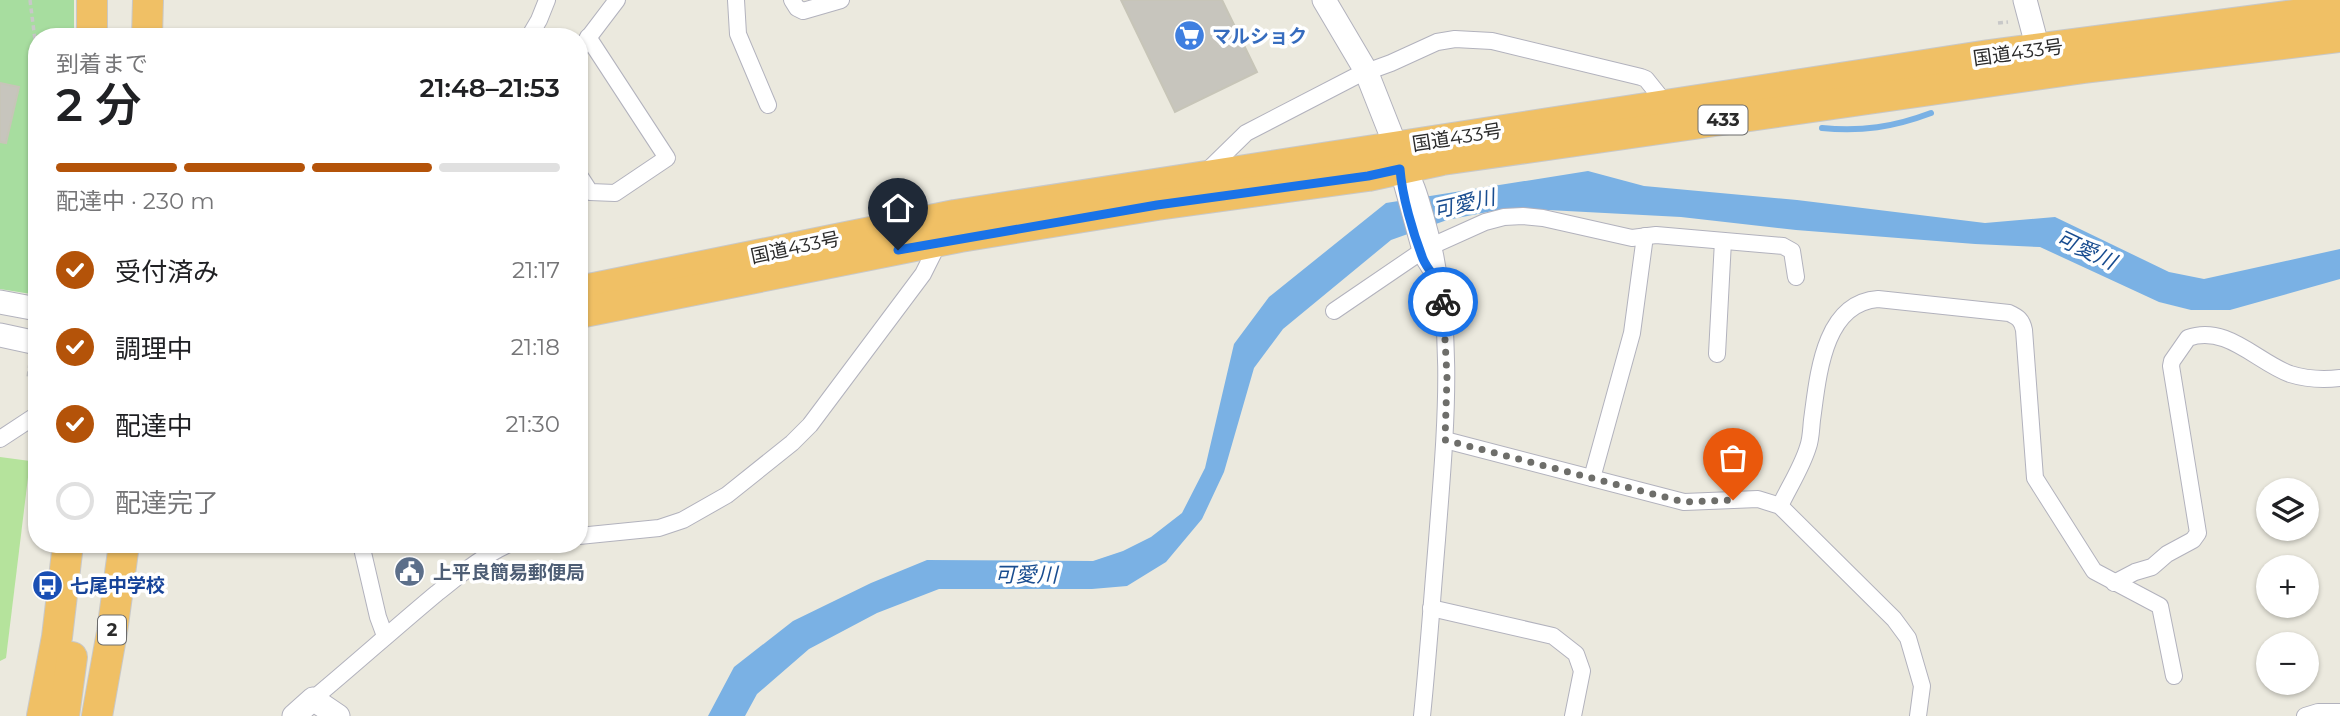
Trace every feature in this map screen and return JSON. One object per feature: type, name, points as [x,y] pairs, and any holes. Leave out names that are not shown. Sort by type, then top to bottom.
[{"type":"highway","points":[[92,0],[92,28]]},
{"type":"highway","points":[[111,0],[111,28]]},
{"type":"highway","points":[[138,0],[138,28]]},
{"type":"highway","points":[[147,28],[148,0]]},
{"type":"highway","name":"国道433号","points":[[588,289],[936,230],[1405,173],[2340,9]]},
{"type":"highway","name":"国道433号","points":[[588,311],[936,230],[1202,176],[1405,173],[1666,104],[2038,62],[2340,37]]},
{"type":"highway","points":[[42,716],[57,637],[67,553]]},
{"type":"highway","name":"2","points":[[64,716],[87,553]]},
{"type":"highway","name":"2","points":[[90,716],[112,553]]},
{"type":"highway","name":"2","points":[[96,716],[112,632],[123,553]]},
{"type":"street","points":[[534,28],[547,0]]},
{"type":"street","points":[[588,38],[617,0]]},
{"type":"street","points":[[736,0],[738,34],[768,105]]},
{"type":"street","points":[[792,0],[797,8],[803,11],[841,0]]},
{"type":"street","points":[[1324,0],[1366,72],[1405,173],[1443,296],[1447,377],[1445,440],[1422,716]]},
{"type":"street","points":[[2025,0],[2038,62]]},
{"type":"street","points":[[1202,176],[1246,133],[1366,72],[1455,38],[1474,38],[1643,78],[1666,104]]},
{"type":"street","points":[[588,49],[667,158],[615,193],[590,192],[588,189]]},
{"type":"street","points":[[1334,312],[1426,243],[1457,237],[1485,222],[1523,216],[1632,238],[1645,236],[1788,247],[1794,256],[1796,276]]},
{"type":"street","points":[[588,536],[647,530],[683,520],[727,495],[792,443],[819,415],[923,274],[929,264],[936,230]]},
{"type":"street","points":[[1592,478],[1632,333],[1645,236]]},
{"type":"street","points":[[1717,354],[1723,241]]},
{"type":"street","points":[[1780,506],[1809,446],[1826,344],[1841,317],[1851,306],[1864,300],[1878,299],[2009,313],[2022,322],[2024,330],[2035,478],[2090,566],[2099,575],[2160,606],[2174,676]]},
{"type":"street","points":[[0,302],[28,307]]},
{"type":"street","points":[[0,335],[28,347]]},
{"type":"street","points":[[2114,583],[2138,570],[2152,567],[2167,554],[2193,540],[2198,533],[2171,365],[2189,338],[2209,335],[2225,338],[2290,373],[2322,380],[2340,379]]},
{"type":"street","points":[[0,439],[28,421]]},
{"type":"street","points":[[1445,440],[1684,502],[1758,499],[1780,506],[1894,619],[1908,638],[1922,686],[1918,716]]},
{"type":"street","points":[[362,553],[385,636]]},
{"type":"street","points":[[294,716],[385,636],[490,553]]},
{"type":"street","points":[[1431,608],[1553,636],[1576,654],[1582,671],[1573,716]]},
{"type":"street","points":[[313,699],[338,716]]},
{"type":"street","points":[[2305,716],[2318,712],[2340,712]]},
{"type":"path","points":[[30,0],[34,28]]},
{"type":"path","points":[[1998,23],[2008,22]]},
{"type":"green space","points":[[0,0],[74,0],[74,28],[28,28],[28,294],[0,289]]},
{"type":"green space","points":[[0,457],[28,461],[28,477],[6,658],[0,661]]},
{"type":"water","name":"可愛川","points":[[1588,171],[1644,186],[1797,200],[1985,223],[2055,217],[2169,272],[2204,279],[2340,249],[2340,279],[2230,310],[2191,310],[2159,302],[2040,247],[1796,230],[1681,217],[1508,208],[1447,220],[1391,240],[1283,329],[1254,368],[1224,472],[1202,519],[1166,562],[1127,586],[1092,589],[939,589],[877,613],[809,649],[757,694],[745,716],[708,716],[734,667],[793,621],[871,583],[927,560],[1093,561],[1123,551],[1151,537],[1182,513],[1205,468],[1234,344],[1269,297],[1386,203]]},
{"type":"building","name":"マルショク","points":[[1121,0],[1222,0],[1257,72],[1175,112]]},
{"type":"building","points":[[0,83],[19,87],[6,143],[0,142]]},
{"type":"waterway","points":[[1822,128],[1877,127],[1931,113]]},
{"type":"way so far","points":[[1443,302],[1447,377],[1445,440],[1684,502],[1733,500]]},
{"type":"place","name":"マルショク","points":[[1189,36]]},
{"type":"place","name":"上平良簡易郵便局","points":[[410,572]]},
{"type":"place","name":"七尾中学校","points":[[47,585]]},
{"type":"route","points":[[898,250],[960,237],[1157,205],[1368,176],[1400,169],[1422,256],[1441,286],[1443,302]]}]
